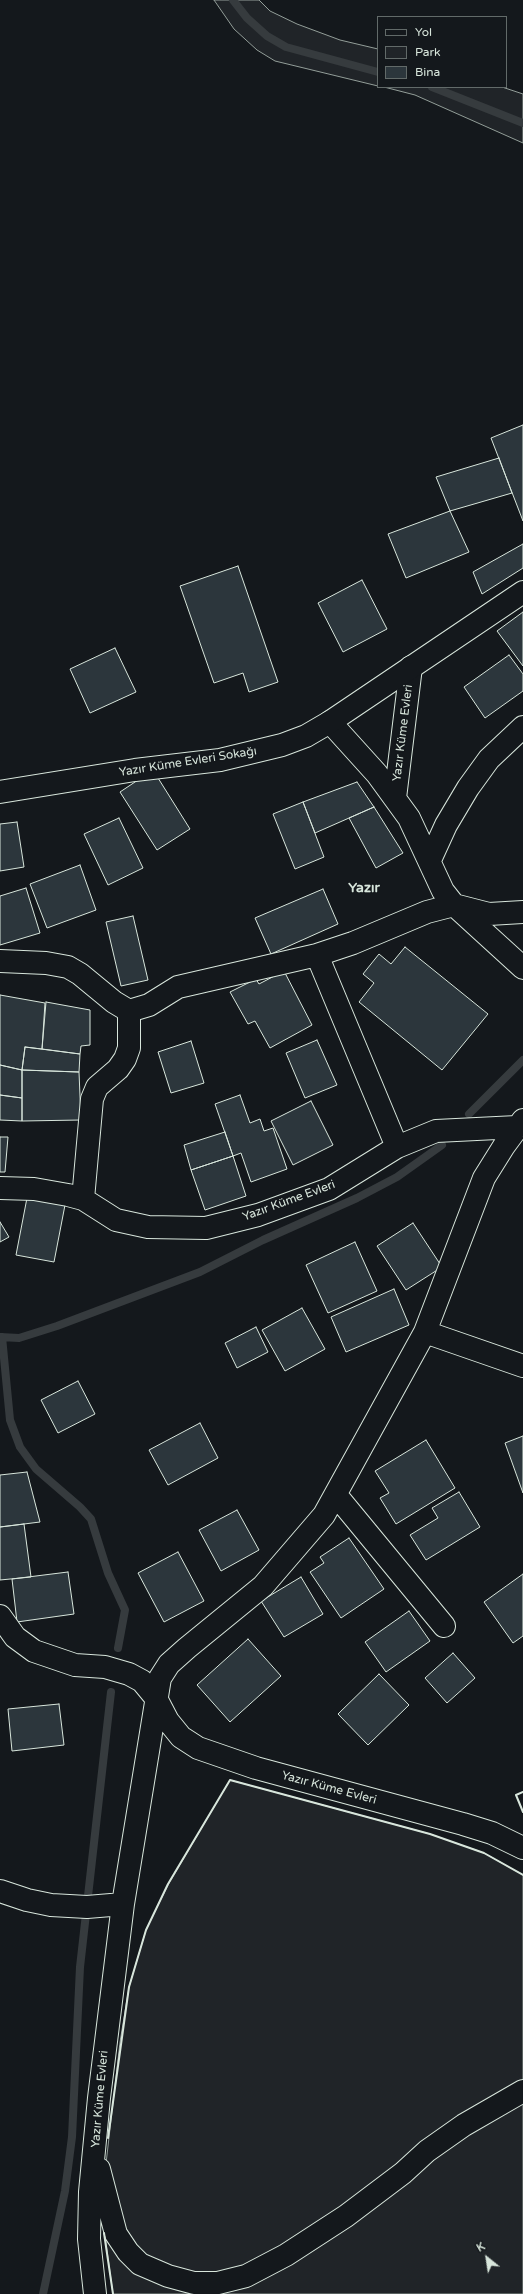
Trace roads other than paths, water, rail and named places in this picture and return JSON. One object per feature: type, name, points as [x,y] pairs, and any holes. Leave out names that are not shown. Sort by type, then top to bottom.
[{"type":"street","name":"Yazır Küme Evleri Sokağı","points":[[0,792],[135,770],[220,760],[253,754],[306,736],[330,722],[523,592]]},
{"type":"street","name":"Yazır Küme Evleri","points":[[395,798],[411,667]]},
{"type":"street","name":"Yazır Küme Evleri","points":[[330,722],[377,774],[409,818],[430,860],[443,891],[454,906],[523,968]]},
{"type":"street","points":[[430,860],[446,825],[468,788],[489,759],[523,727]]},
{"type":"street","points":[[0,960],[46,963],[68,967],[80,974],[114,1002],[129,1011],[148,1005],[178,988],[317,954],[353,943],[427,912],[454,906],[489,914],[523,912]]},
{"type":"street","points":[[317,954],[397,1147]]},
{"type":"street","points":[[83,1199],[92,1099],[97,1087],[118,1069],[125,1059],[129,1048],[129,1011]]},
{"type":"street","name":"Yazır Küme Evleri","points":[[0,1188],[34,1190],[83,1199],[116,1220],[148,1227],[206,1228],[258,1215],[329,1189],[397,1147],[436,1131],[520,1124]]},
{"type":"street","name":"Yazır Küme Evleri","points":[[95,2294],[89,2239],[90,2192],[99,2098],[123,1904],[160,1678],[169,1664],[263,1586],[324,1515],[425,1332],[484,1178],[520,1124]]},
{"type":"street","points":[[425,1332],[523,1366]]},
{"type":"street","points":[[336,1495],[444,1626]]},
{"type":"street","name":"Yazır Küme Evleri","points":[[0,1616],[15,1637],[34,1651],[75,1665],[105,1667],[130,1674],[142,1681],[156,1698],[168,1721],[182,1737],[198,1748],[221,1758],[463,1824],[492,1833],[523,1848]]},
{"type":"street","points":[[0,1891],[27,1900],[51,1905],[87,1907],[123,1904]]},
{"type":"street","points":[[95,2152],[116,2234],[128,2252],[140,2264],[168,2276],[194,2283],[218,2283],[246,2276],[286,2256],[346,2216],[403,2173],[427,2151],[464,2125],[523,2091]]},
{"type":"waterway","points":[[233,0],[247,18],[267,36],[286,47],[377,72]]},
{"type":"waterway","points":[[435,88],[523,123]]},
{"type":"waterway","points":[[469,1114],[523,1060]]},
{"type":"waterway","points":[[0,1337],[19,1338],[57,1326],[200,1272],[263,1240],[357,1198],[397,1177],[442,1145]]},
{"type":"waterway","points":[[2,1337],[10,1420],[20,1447],[36,1469],[80,1507],[91,1519],[108,1573],[125,1610],[118,1648]]},
{"type":"waterway","points":[[43,2294],[65,2191],[72,2137],[80,1967],[111,1692]]},
{"type":"district","name":"Yazır","points":[[364,888]]}]
